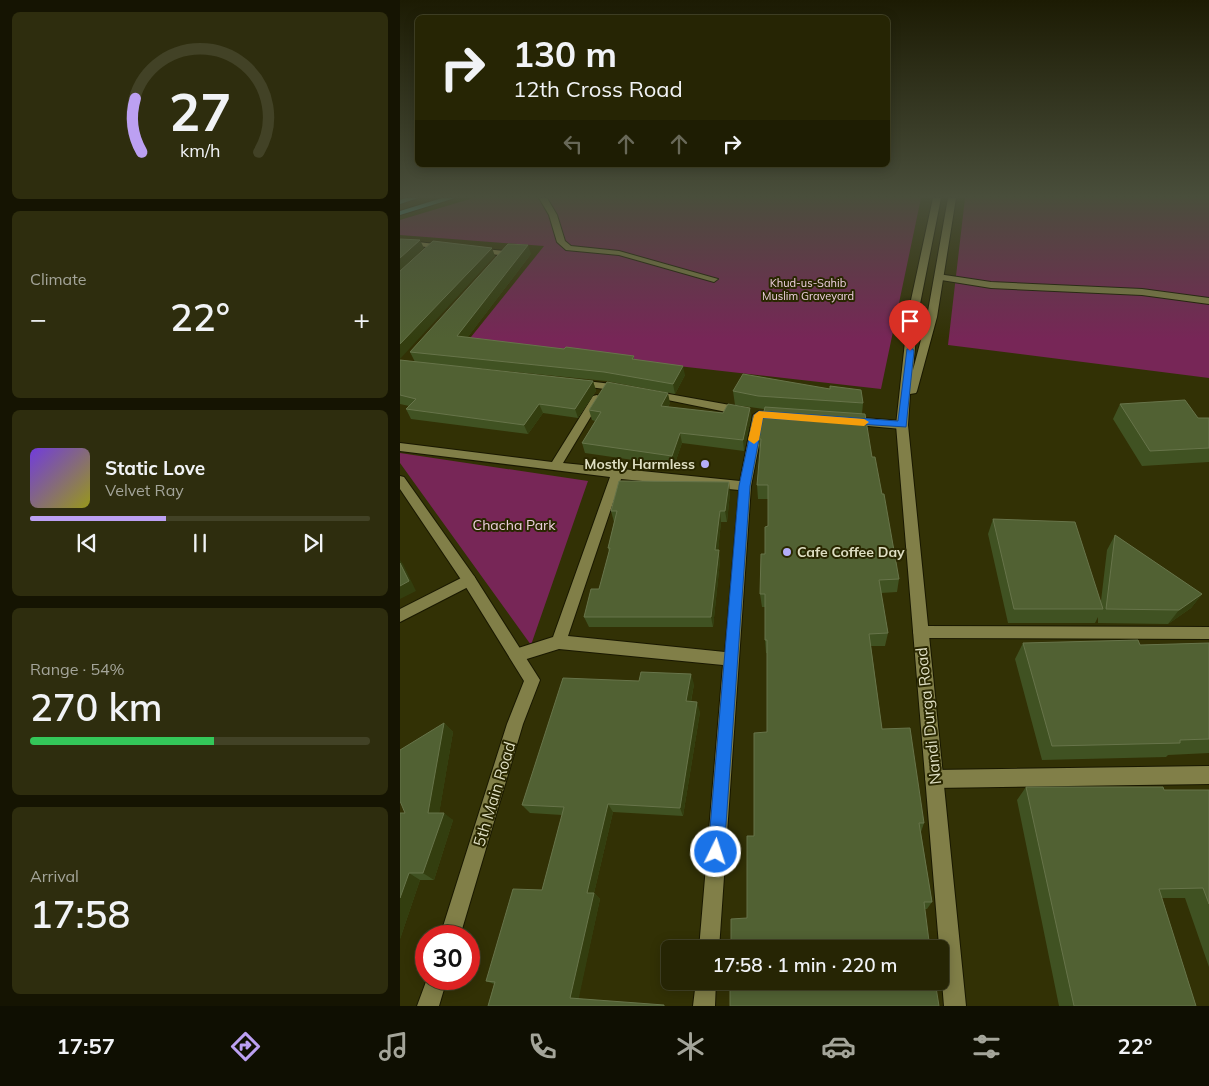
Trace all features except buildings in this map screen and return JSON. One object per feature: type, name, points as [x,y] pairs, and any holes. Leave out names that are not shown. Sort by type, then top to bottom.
[{"type":"street","points":[[425,245],[452,247]]},
{"type":"street","points":[[565,245],[569,248],[619,253],[714,279]]},
{"type":"street","name":"Nandi Durga Road","points":[[927,245],[913,314],[902,425],[955,1006]]},
{"type":"street","name":"Nandi Durga Road","points":[[902,425],[932,317],[944,245]]},
{"type":"street","points":[[428,252],[434,246]]},
{"type":"street","points":[[470,249],[505,253],[492,267]]},
{"type":"street","points":[[938,277],[991,285],[1142,292],[1209,301]]},
{"type":"street","points":[[567,382],[606,386],[763,415],[745,486],[710,940]]},
{"type":"street","points":[[555,466],[606,386]]},
{"type":"street","points":[[835,420],[902,425]]},
{"type":"street","points":[[400,447],[617,474],[745,486]]},
{"type":"street","points":[[558,642],[617,474]]},
{"type":"street","name":"5th Main Road","points":[[400,480],[469,580],[532,680],[515,724],[453,925]]},
{"type":"street","points":[[400,616],[469,580]]},
{"type":"street","points":[[920,632],[1209,633]]},
{"type":"street","points":[[517,655],[558,642],[731,660]]},
{"type":"street","points":[[934,779],[1209,775]]},
{"type":"street","points":[[428,1006],[433,990]]},
{"type":"street","points":[[704,1006],[705,990]]},
{"type":"green space","name":"Khud-us-Sahib Muslim Graveyard","points":[[530,245],[911,245],[881,389],[467,342],[544,246]]},
{"type":"green space","points":[[960,245],[1209,245],[1209,378],[948,345]]},
{"type":"green space","name":"Chacha Park","points":[[400,453],[588,481],[531,645],[400,463]]},
{"type":"slow traffic","points":[[754,440],[759,415],[864,422]]},
{"type":"place","name":"Mostly Harmless","points":[[705,464]]},
{"type":"place","name":"Cafe Coffee Day","points":[[787,552]]},
{"type":"route","points":[[716,852],[745,486],[759,415],[902,425],[910,351]]}]
